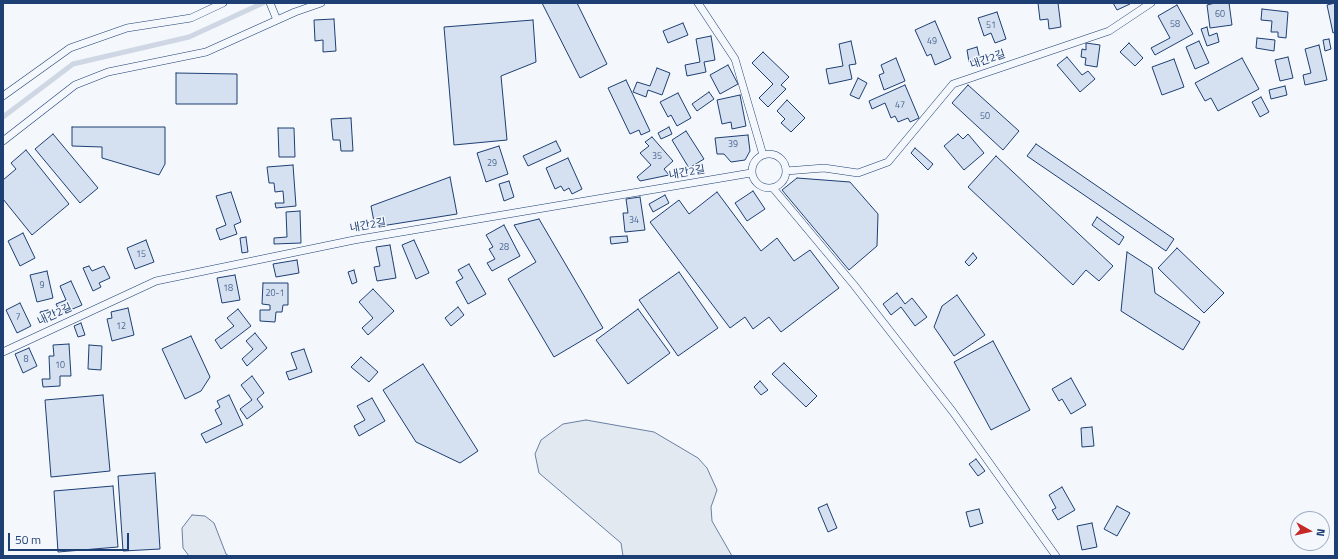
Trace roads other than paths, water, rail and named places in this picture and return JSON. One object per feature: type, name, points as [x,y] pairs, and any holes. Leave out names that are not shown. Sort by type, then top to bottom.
[{"type":"lane","points":[[3,96],[70,48],[127,28],[191,18],[223,3]]},
{"type":"lane","points":[[270,3],[277,20]]},
{"type":"lane","points":[[3,141],[75,85],[108,72],[206,52],[277,20],[321,3]]},
{"type":"lane","points":[[698,3],[735,59],[762,155]]},
{"type":"lane","name":"내간2길","points":[[786,171],[824,168],[858,173],[888,162],[953,84],[1109,31],[1151,3]]},
{"type":"lane","points":[[762,155],[777,155],[785,164],[786,171],[782,182],[773,188],[766,188],[759,185],[753,179],[751,173],[755,163],[762,155]]},
{"type":"lane","name":"내간2길","points":[[3,352],[156,280],[354,240],[751,173]]},
{"type":"lane","points":[[773,188],[854,285],[953,412],[1056,556]]},
{"type":"waterway","points":[[3,117],[73,64],[189,37],[263,3]]}]
